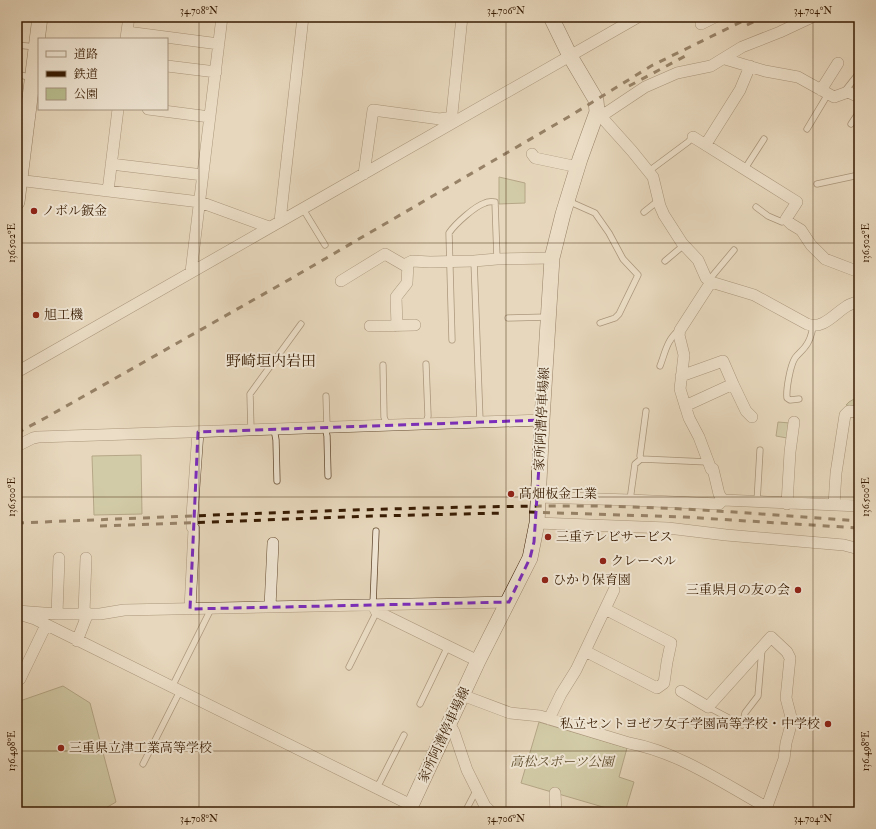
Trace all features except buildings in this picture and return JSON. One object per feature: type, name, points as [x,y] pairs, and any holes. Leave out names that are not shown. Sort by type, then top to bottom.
[{"type":"main road","points":[[17,202],[18,180],[40,17]]},
{"type":"main road","points":[[551,17],[570,56],[596,100],[597,112]]},
{"type":"main road","name":"家所阿漕停車場線","points":[[410,809],[478,661],[530,558],[537,523],[552,258],[567,201],[597,112]]},
{"type":"street","points":[[129,17],[127,35],[158,38]]},
{"type":"street","points":[[191,272],[222,17]]},
{"type":"street","points":[[280,222],[303,17]]},
{"type":"street","points":[[451,120],[462,17]]},
{"type":"street","points":[[17,372],[364,174],[451,120],[570,56],[638,17]]},
{"type":"street","points":[[701,23],[714,17]]},
{"type":"street","points":[[597,112],[606,113],[645,87],[677,73],[711,66],[725,59],[742,47],[812,17]]},
{"type":"street","points":[[168,39],[219,44]]},
{"type":"street","points":[[725,59],[765,71],[798,77],[834,97],[848,92],[859,97]]},
{"type":"street","points":[[824,92],[838,63]]},
{"type":"street","points":[[168,66],[216,72]]},
{"type":"street","points":[[706,144],[740,90],[750,66]]},
{"type":"street","points":[[108,191],[118,110]]},
{"type":"street","points":[[156,110],[210,117]]},
{"type":"street","points":[[364,174],[373,110],[451,120]]},
{"type":"street","points":[[597,112],[649,171],[653,177],[658,200],[664,215],[684,245],[698,260],[704,273],[710,281],[754,295],[806,324],[813,326],[823,323],[847,306],[859,301]]},
{"type":"street","points":[[693,137],[744,170],[798,202],[786,219],[801,230],[811,245],[825,258],[859,272]]},
{"type":"street","points":[[532,154],[535,158],[578,168]]},
{"type":"street","points":[[111,164],[203,176]]},
{"type":"street","points":[[18,180],[200,202],[269,227]]},
{"type":"street","points":[[341,281],[388,251],[404,265],[412,261],[449,262],[552,258]]},
{"type":"street","points":[[397,326],[396,297],[407,283],[408,263]]},
{"type":"street","points":[[710,281],[680,330],[679,335],[684,355],[680,389],[689,418],[699,437],[711,469],[713,470],[719,494],[723,500]]},
{"type":"street","points":[[370,326],[416,325]]},
{"type":"street","points":[[681,376],[723,361],[732,384],[746,411],[752,417]]},
{"type":"street","points":[[685,406],[732,384]]},
{"type":"street","points":[[834,505],[836,473],[845,415],[849,411],[859,412]]},
{"type":"street","points":[[17,446],[38,437],[542,420]]},
{"type":"street","points":[[787,504],[790,452],[794,422]]},
{"type":"street","points":[[190,609],[194,529],[192,526],[192,516],[198,432]]},
{"type":"street","points":[[538,497],[720,504],[723,500],[859,506]]},
{"type":"street","points":[[537,523],[668,528],[726,535],[844,545],[859,549]]},
{"type":"street","points":[[270,607],[273,543]]},
{"type":"street","points":[[57,614],[60,558]]},
{"type":"street","points":[[77,640],[86,613],[86,558]]},
{"type":"street","points":[[549,718],[561,694],[576,670],[614,590]]},
{"type":"street","points":[[17,612],[100,614],[124,610],[270,607],[374,608],[509,602]]},
{"type":"street","points":[[374,608],[478,661]]},
{"type":"street","points":[[584,651],[657,688],[664,683],[666,662],[671,643],[605,609]]},
{"type":"street","points":[[17,612],[77,640],[375,788],[410,809]]},
{"type":"street","points":[[17,680],[20,679],[46,625]]},
{"type":"street","points":[[462,695],[510,713],[549,718],[629,743],[641,745],[684,762],[765,810],[784,760],[786,743],[792,721],[786,698],[790,658],[788,652],[771,637],[708,707],[681,691]]},
{"type":"street","points":[[449,723],[454,732],[464,763],[485,806],[491,812]]},
{"type":"street","points":[[555,793],[556,812]]},
{"type":"lane","points":[[17,45],[36,47]]},
{"type":"lane","points":[[843,94],[859,73]]},
{"type":"lane","points":[[17,74],[32,78]]},
{"type":"lane","points":[[807,128],[824,92]]},
{"type":"lane","points":[[851,124],[859,112]]},
{"type":"lane","points":[[649,171],[693,137]]},
{"type":"lane","points":[[744,170],[764,139]]},
{"type":"lane","points":[[817,184],[859,175]]},
{"type":"lane","points":[[644,212],[658,200]]},
{"type":"lane","points":[[567,201],[595,213],[609,233],[623,258],[638,275],[619,314],[615,318],[600,323]]},
{"type":"lane","points":[[452,340],[449,232],[456,224],[482,204],[487,202],[495,202],[497,259]]},
{"type":"lane","points":[[756,207],[768,216],[782,222],[786,219]]},
{"type":"lane","points":[[303,209],[325,245]]},
{"type":"lane","points":[[665,261],[684,245]]},
{"type":"lane","points":[[710,281],[734,250]]},
{"type":"lane","points":[[474,261],[480,421]]},
{"type":"lane","points":[[508,318],[548,317]]},
{"type":"lane","points":[[251,430],[250,394],[301,324]]},
{"type":"lane","points":[[800,399],[790,400],[786,392],[792,363],[795,357],[806,346],[811,336],[813,326]]},
{"type":"lane","points":[[660,366],[668,342],[680,330]]},
{"type":"lane","points":[[426,364],[428,416],[426,423]]},
{"type":"lane","points":[[383,365],[384,417],[387,425]]},
{"type":"lane","points":[[326,396],[328,476]]},
{"type":"lane","points":[[641,459],[640,456],[646,411]]},
{"type":"lane","points":[[274,429],[276,440],[277,481]]},
{"type":"lane","points":[[757,502],[760,450]]},
{"type":"lane","points":[[630,500],[635,464],[641,459],[708,462]]},
{"type":"lane","points":[[350,667],[375,615],[376,531]]},
{"type":"lane","points":[[143,764],[211,609]]},
{"type":"lane","points":[[420,704],[448,646]]},
{"type":"lane","points":[[708,707],[742,725],[744,713],[758,696],[762,647]]},
{"type":"lane","points":[[375,788],[380,782],[404,735]]},
{"type":"lane","points":[[465,812],[477,789]]},
{"type":"highlighted area","points":[[542,420],[534,542],[530,558],[509,602],[190,609],[198,432]]},
{"type":"green space","points":[[499,177],[525,183],[525,203],[499,204]]},
{"type":"green space","points":[[859,396],[859,407],[846,405],[849,402]]},
{"type":"green space","points":[[778,422],[790,423],[787,438],[776,436]]},
{"type":"green space","points":[[141,455],[142,514],[94,515],[92,456]]},
{"type":"green space","name":"三重県立津工業高等学校","points":[[63,686],[90,703],[116,802],[99,812],[17,812],[17,702]]},
{"type":"green space","name":"高松スポーツ公園","points":[[539,722],[627,748],[619,777],[634,782],[625,812],[620,812],[521,783]]},
{"type":"railway","points":[[17,433],[292,278],[570,116],[651,66],[751,17]]},
{"type":"railway","points":[[747,25],[763,17]]},
{"type":"railway","points":[[629,86],[689,54]]},
{"type":"railway","points":[[17,523],[356,510],[559,506],[672,508],[859,521]]},
{"type":"railway","points":[[529,512],[684,517],[859,528]]},
{"type":"railway","points":[[100,526],[374,516],[505,513]]},
{"type":"place","name":"ノボル鈑金","points":[[34,211]]},
{"type":"place","name":"旭工機","points":[[36,315]]},
{"type":"place","name":"髙畑板金工業","points":[[511,494]]},
{"type":"place","name":"三重テレビサービス","points":[[548,537]]},
{"type":"place","name":"クレーベル","points":[[603,561]]},
{"type":"place","name":"ひかり保育園","points":[[545,580]]},
{"type":"place","name":"三重県月の友の会","points":[[798,590]]},
{"type":"place","name":"私立セントヨゼフ女子学園高等学校・中学校","points":[[828,724]]},
{"type":"place","name":"三重県立津工業高等学校","points":[[61,748]]},
{"type":"district","name":"野崎垣内岩田","points":[[271,361]]}]
